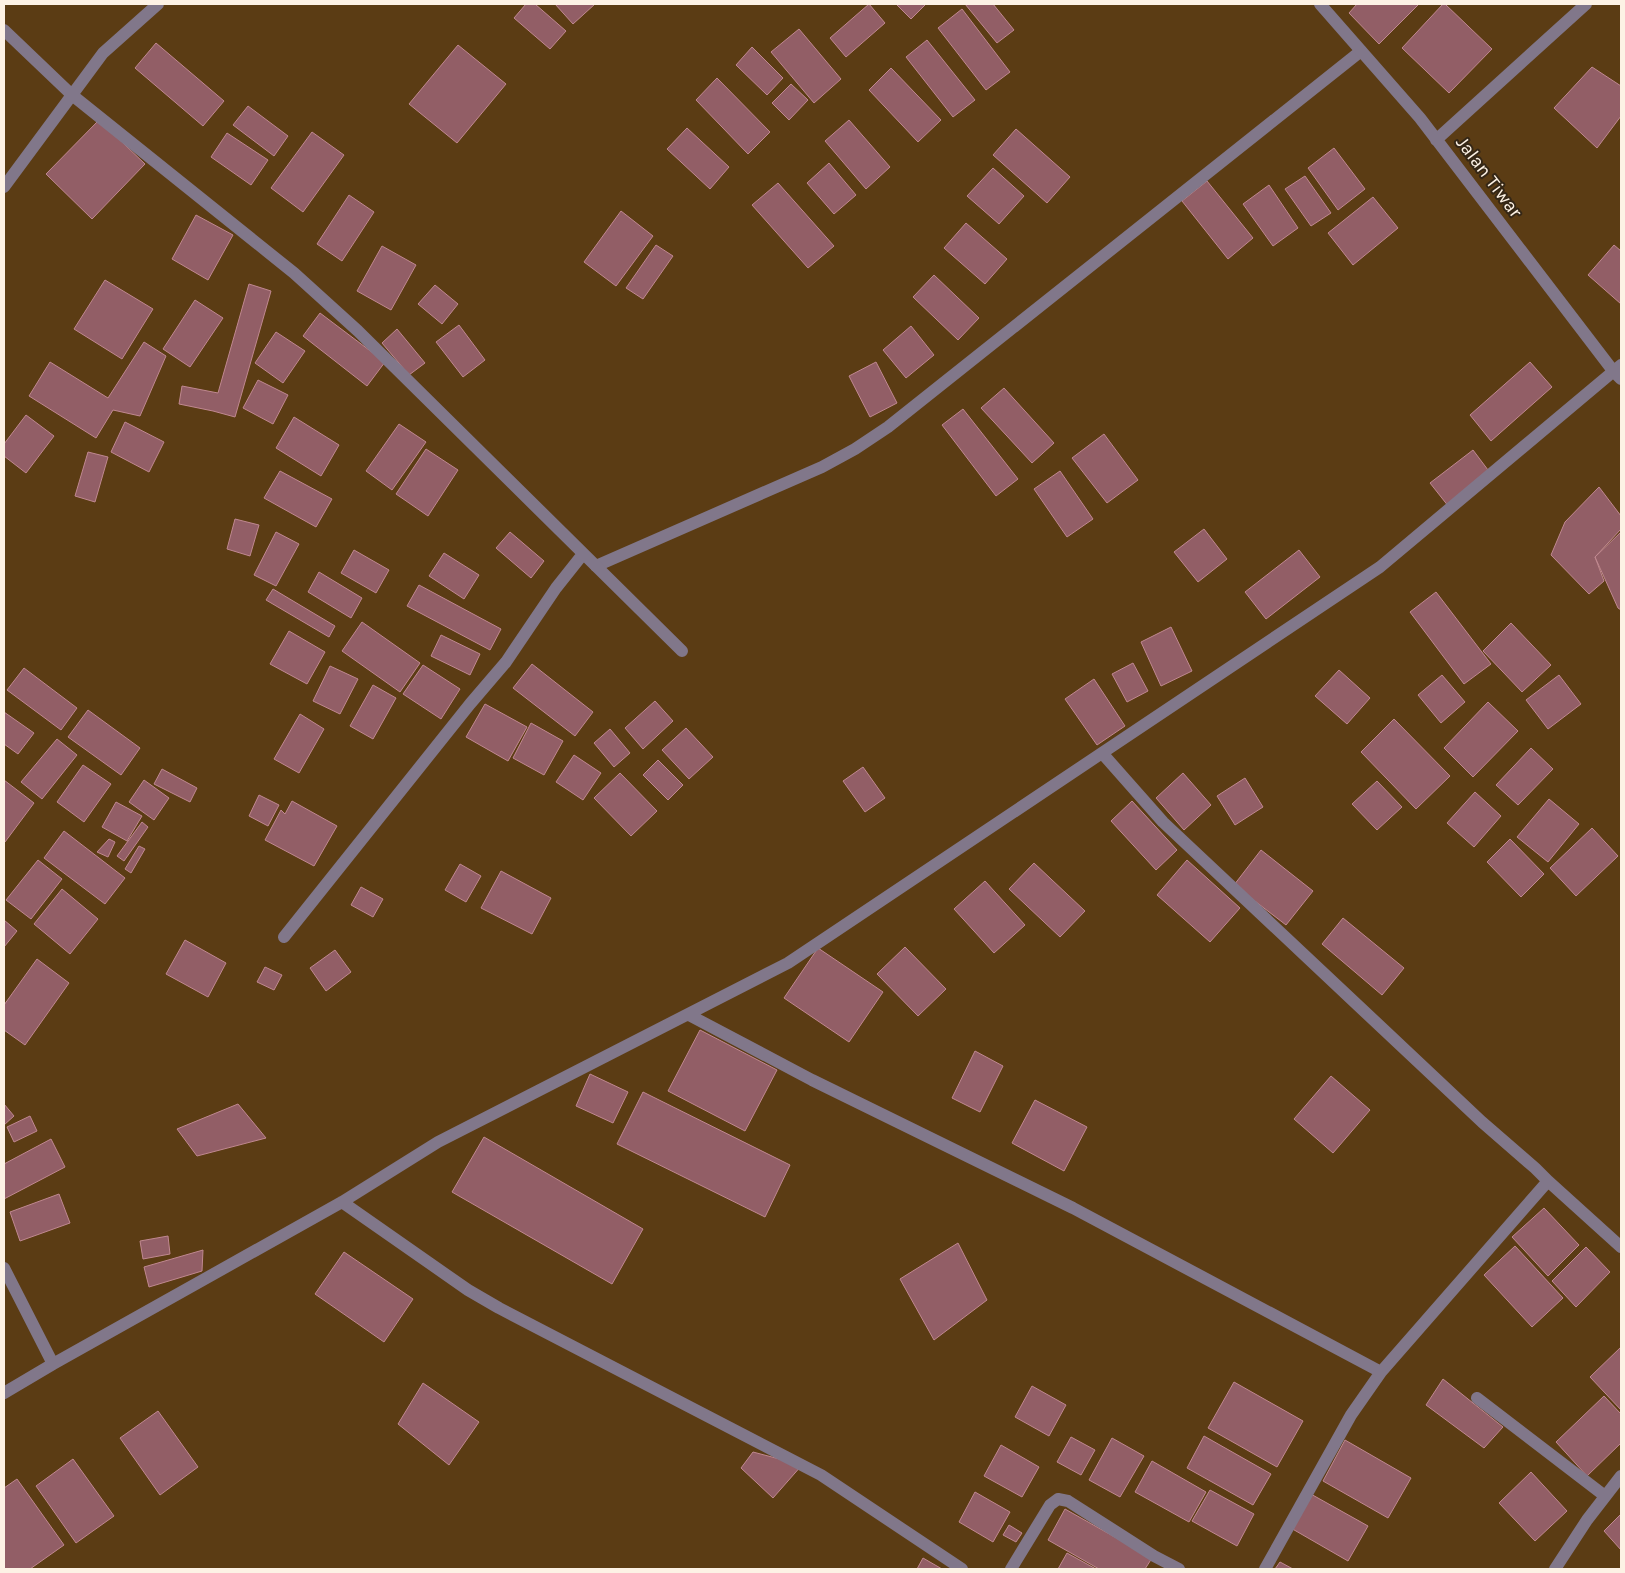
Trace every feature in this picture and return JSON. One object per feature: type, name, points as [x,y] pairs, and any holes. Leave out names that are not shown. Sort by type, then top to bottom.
[{"type":"street","points":[[4,188],[103,54],[158,4]]},
{"type":"street","name":"Jalan Tiwar","points":[[1320,4],[1420,118],[1619,372]]},
{"type":"street","points":[[1436,140],[1586,4]]},
{"type":"street","points":[[4,30],[72,95],[294,273],[358,331],[682,651]]},
{"type":"street","points":[[596,566],[822,467],[855,449],[888,427],[1361,51]]},
{"type":"street","points":[[4,1393],[342,1202],[438,1142],[788,963],[1380,567],[1619,372]]},
{"type":"street","points":[[284,937],[470,704],[506,662],[556,588],[583,554]]},
{"type":"street","points":[[1102,753],[1163,822],[1475,1116],[1621,1247]]},
{"type":"street","points":[[689,1015],[812,1080],[1073,1208],[1381,1372]]},
{"type":"street","points":[[1265,1569],[1351,1414],[1381,1372],[1548,1181]]},
{"type":"street","points":[[342,1202],[468,1290],[821,1475],[962,1569]]},
{"type":"street","points":[[4,1268],[53,1364]]},
{"type":"street","points":[[1477,1398],[1605,1496]]},
{"type":"street","points":[[1555,1569],[1621,1476]]},
{"type":"street","points":[[1011,1569],[1050,1505],[1058,1499],[1068,1501],[1154,1556],[1179,1569]]},
{"type":"building","points":[[526,4],[535,4],[566,31],[550,49],[514,18]]},
{"type":"building","points":[[555,4],[595,4],[573,24]]},
{"type":"building","points":[[869,4],[885,23],[846,57],[830,38]]},
{"type":"building","points":[[896,4],[926,4],[911,19]]},
{"type":"building","points":[[965,4],[993,4],[1014,30],[997,43]]},
{"type":"building","points":[[1357,4],[1419,4],[1379,44],[1349,13]]},
{"type":"building","points":[[1443,4],[1492,49],[1449,93],[1402,48]]},
{"type":"building","points":[[962,9],[1010,72],[986,90],[938,28]]},
{"type":"building","points":[[799,29],[841,79],[814,103],[771,52]]},
{"type":"building","points":[[927,40],[975,100],[953,117],[906,57]]},
{"type":"building","points":[[156,43],[224,101],[203,126],[135,68]]},
{"type":"building","points":[[458,45],[506,84],[457,143],[409,104]]},
{"type":"building","points":[[752,47],[783,78],[767,95],[736,65]]},
{"type":"building","points":[[1592,67],[1621,86],[1621,116],[1597,148],[1554,108]]},
{"type":"building","points":[[891,68],[941,120],[918,142],[869,90]]},
{"type":"building","points":[[717,78],[770,132],[748,154],[696,100]]},
{"type":"building","points":[[791,84],[808,100],[789,120],[772,103]]},
{"type":"building","points":[[248,106],[288,136],[274,156],[233,125]]},
{"type":"building","points":[[99,120],[145,164],[92,219],[46,174]]},
{"type":"building","points":[[849,120],[890,167],[866,189],[825,141]]},
{"type":"building","points":[[687,128],[729,167],[710,189],[667,149]]},
{"type":"building","points":[[1016,129],[1070,177],[1047,203],[993,155]]},
{"type":"building","points":[[312,132],[344,155],[303,212],[271,188]]},
{"type":"building","points":[[227,133],[268,160],[251,185],[211,157]]},
{"type":"building","points":[[1334,148],[1365,189],[1338,210],[1308,168]]},
{"type":"building","points":[[829,163],[856,195],[834,214],[807,183]]},
{"type":"building","points":[[993,168],[1024,196],[999,224],[967,196]]},
{"type":"building","points":[[1305,176],[1331,213],[1311,226],[1285,189]]},
{"type":"building","points":[[1207,181],[1253,238],[1228,259],[1182,201]]},
{"type":"building","points":[[778,183],[834,246],[808,268],[752,205]]},
{"type":"building","points":[[1269,185],[1298,228],[1273,246],[1243,204]]},
{"type":"building","points":[[349,195],[374,212],[342,261],[317,244]]},
{"type":"building","points":[[1373,197],[1398,228],[1353,265],[1328,233]]},
{"type":"building","points":[[621,211],[653,236],[616,286],[584,262]]},
{"type":"building","points":[[196,215],[233,235],[208,280],[172,259]]},
{"type":"building","points":[[966,223],[1007,259],[985,284],[944,248]]},
{"type":"building","points":[[656,245],[673,256],[643,299],[626,288]]},
{"type":"building","points":[[1614,245],[1621,251],[1621,304],[1588,275]]},
{"type":"building","points":[[382,246],[416,265],[391,310],[357,291]]},
{"type":"building","points":[[934,275],[979,318],[958,340],[913,297]]},
{"type":"building","points":[[105,280],[153,309],[122,359],[74,329]]},
{"type":"building","points":[[249,284],[271,291],[235,417],[179,404],[182,386],[218,393]]},
{"type":"building","points":[[435,285],[458,304],[442,324],[418,304]]},
{"type":"building","points":[[195,300],[223,318],[190,367],[163,349]]},
{"type":"building","points":[[320,313],[385,362],[367,386],[303,336]]},
{"type":"building","points":[[459,325],[485,360],[463,377],[436,342]]},
{"type":"building","points":[[911,326],[934,355],[906,378],[883,350]]},
{"type":"building","points":[[397,329],[425,363],[409,375],[382,343]]},
{"type":"building","points":[[276,332],[305,351],[283,383],[255,363]]},
{"type":"building","points":[[144,342],[166,356],[140,416],[113,410],[96,438],[29,396],[50,362],[108,398]]},
{"type":"building","points":[[876,362],[897,403],[870,417],[849,376]]},
{"type":"building","points":[[1530,362],[1552,387],[1491,441],[1470,415]]},
{"type":"building","points":[[258,380],[288,395],[273,424],[243,408]]},
{"type":"building","points":[[1004,388],[1054,443],[1032,463],[981,408]]},
{"type":"building","points":[[963,409],[1018,479],[996,496],[942,425]]},
{"type":"building","points":[[26,415],[54,436],[26,473],[4,456],[4,444]]},
{"type":"building","points":[[294,417],[339,445],[321,476],[276,448]]},
{"type":"building","points":[[125,422],[164,442],[149,472],[111,452]]},
{"type":"building","points":[[399,424],[426,442],[392,490],[366,471]]},
{"type":"building","points":[[1104,434],[1138,480],[1107,503],[1072,458]]},
{"type":"building","points":[[426,449],[458,470],[428,516],[396,494]]},
{"type":"building","points":[[1473,450],[1491,474],[1449,507],[1430,483]]},
{"type":"building","points":[[88,452],[108,457],[95,502],[75,496]]},
{"type":"building","points":[[280,471],[332,499],[316,527],[264,498]]},
{"type":"building","points":[[1060,471],[1093,519],[1067,537],[1034,489]]},
{"type":"building","points":[[1599,487],[1621,516],[1621,529],[1595,557],[1604,581],[1589,594],[1551,555],[1565,522]]},
{"type":"building","points":[[235,519],[259,525],[250,556],[227,549]]},
{"type":"building","points":[[1204,529],[1227,559],[1198,582],[1174,552]]},
{"type":"building","points":[[276,532],[299,544],[276,586],[254,575]]},
{"type":"building","points":[[510,532],[544,561],[531,578],[496,548]]},
{"type":"building","points":[[1621,532],[1621,610],[1618,608],[1595,557]]},
{"type":"building","points":[[354,550],[389,570],[376,593],[341,573]]},
{"type":"building","points":[[1299,550],[1320,577],[1266,619],[1245,592]]},
{"type":"building","points":[[444,553],[479,575],[464,599],[429,576]]},
{"type":"building","points":[[319,572],[362,598],[351,618],[308,592]]},
{"type":"building","points":[[419,585],[501,629],[490,650],[407,606]]},
{"type":"building","points":[[273,589],[335,626],[329,637],[266,600]]},
{"type":"building","points":[[1436,592],[1491,664],[1464,684],[1410,612]]},
{"type":"building","points":[[362,622],[420,663],[400,692],[342,651]]},
{"type":"building","points":[[1511,623],[1551,665],[1522,692],[1483,651]]},
{"type":"building","points":[[1171,627],[1192,671],[1161,686],[1141,642]]},
{"type":"building","points":[[289,631],[325,652],[307,684],[270,664]]},
{"type":"building","points":[[441,635],[480,654],[470,675],[431,656]]},
{"type":"building","points":[[1133,663],[1148,691],[1127,702],[1112,674]]},
{"type":"building","points":[[532,664],[593,712],[575,736],[513,688]]},
{"type":"building","points":[[423,665],[460,689],[441,719],[403,694]]},
{"type":"building","points":[[330,666],[358,679],[340,714],[313,701]]},
{"type":"building","points":[[24,668],[77,708],[61,730],[7,690]]},
{"type":"building","points":[[1339,670],[1370,698],[1347,724],[1315,696]]},
{"type":"building","points":[[1442,675],[1465,702],[1441,723],[1418,695]]},
{"type":"building","points":[[1559,675],[1581,704],[1548,729],[1526,700]]},
{"type":"building","points":[[1094,679],[1125,726],[1097,745],[1065,699]]},
{"type":"building","points":[[373,685],[396,698],[373,739],[350,726]]},
{"type":"building","points":[[655,701],[673,721],[643,749],[625,728]]},
{"type":"building","points":[[1488,702],[1518,731],[1473,777],[1444,748]]},
{"type":"building","points":[[485,704],[527,727],[508,761],[466,737]]},
{"type":"building","points":[[88,710],[140,748],[121,775],[68,737]]},
{"type":"building","points":[[4,712],[34,733],[18,754],[4,744]]},
{"type":"building","points":[[300,714],[324,729],[299,773],[274,759]]},
{"type":"building","points":[[1394,719],[1450,776],[1416,809],[1361,752]]},
{"type":"building","points":[[531,723],[563,741],[544,775],[513,758]]},
{"type":"building","points":[[686,728],[713,757],[689,779],[662,750]]},
{"type":"building","points":[[610,729],[630,753],[614,767],[594,743]]},
{"type":"building","points":[[57,739],[77,755],[42,799],[21,782]]},
{"type":"building","points":[[1531,748],[1553,769],[1518,805],[1496,785]]},
{"type":"building","points":[[574,755],[601,773],[583,800],[556,782]]},
{"type":"building","points":[[658,760],[683,785],[668,800],[643,775]]},
{"type":"building","points":[[83,765],[111,784],[84,822],[57,802]]},
{"type":"building","points":[[863,767],[885,798],[865,812],[843,781]]},
{"type":"building","points":[[162,769],[197,788],[190,802],[154,784]]},
{"type":"building","points":[[620,773],[657,811],[631,836],[594,798]]},
{"type":"building","points":[[1183,773],[1211,805],[1184,830],[1156,798]]},
{"type":"building","points":[[1245,778],[1263,807],[1235,825],[1217,796]]},
{"type":"building","points":[[4,780],[34,803],[5,842],[4,841]]},
{"type":"building","points":[[144,780],[169,798],[154,820],[129,802]]},
{"type":"building","points":[[1377,781],[1402,807],[1377,830],[1352,804]]},
{"type":"building","points":[[1475,792],[1501,816],[1474,847],[1447,823]]},
{"type":"building","points":[[259,795],[279,805],[268,826],[249,816]]},
{"type":"building","points":[[1549,799],[1579,824],[1548,862],[1517,837]]},
{"type":"building","points":[[292,801],[337,826],[314,866],[265,840],[281,810],[285,814]]},
{"type":"building","points":[[1132,801],[1177,850],[1156,870],[1111,821]]},
{"type":"building","points":[[116,802],[142,816],[127,841],[102,827]]},
{"type":"building","points":[[142,822],[148,827],[124,861],[117,856]]},
{"type":"building","points":[[1592,828],[1618,856],[1576,896],[1550,868]]},
{"type":"building","points":[[64,831],[125,878],[105,904],[44,858]]},
{"type":"building","points":[[109,839],[115,842],[108,857],[97,852]]},
{"type":"building","points":[[1510,839],[1544,874],[1521,897],[1487,862]]},
{"type":"building","points":[[139,846],[145,849],[131,873],[125,869]]},
{"type":"building","points":[[1261,850],[1313,891],[1286,925],[1234,885]]},
{"type":"building","points":[[38,860],[62,879],[31,919],[6,900]]},
{"type":"building","points":[[1187,860],[1240,908],[1210,942],[1157,895]]},
{"type":"building","points":[[1034,863],[1085,911],[1060,937],[1009,889]]},
{"type":"building","points":[[460,864],[481,876],[466,902],[445,890]]},
{"type":"building","points":[[501,871],[551,898],[532,934],[481,908]]},
{"type":"building","points":[[985,881],[1025,925],[994,953],[954,909]]},
{"type":"building","points":[[361,887],[383,899],[373,917],[351,905]]},
{"type":"building","points":[[62,889],[98,919],[70,954],[34,924]]},
{"type":"building","points":[[1343,918],[1404,968],[1382,995],[1322,944]]},
{"type":"building","points":[[4,920],[17,931],[4,947]]},
{"type":"building","points":[[185,940],[226,963],[208,997],[166,974]]},
{"type":"building","points":[[905,947],[946,989],[918,1016],[877,974]]},
{"type":"building","points":[[818,948],[883,992],[849,1042],[784,998]]},
{"type":"building","points":[[335,950],[351,972],[326,991],[310,968]]},
{"type":"building","points":[[37,959],[69,983],[25,1045],[4,1030],[4,1005]]},
{"type":"building","points":[[265,967],[282,975],[274,990],[257,982]]},
{"type":"building","points":[[700,1030],[777,1070],[745,1131],[668,1091]]},
{"type":"building","points":[[975,1051],[1003,1066],[980,1112],[952,1098]]},
{"type":"building","points":[[590,1074],[628,1092],[613,1123],[576,1106]]},
{"type":"building","points":[[1331,1076],[1370,1110],[1333,1153],[1294,1119]]},
{"type":"building","points":[[643,1092],[790,1165],[765,1217],[617,1144]]},
{"type":"building","points":[[1035,1100],[1087,1127],[1064,1171],[1012,1143]]},
{"type":"building","points":[[4,1104],[14,1116],[4,1125]]},
{"type":"building","points":[[238,1104],[266,1138],[197,1156],[177,1129]]},
{"type":"building","points":[[30,1116],[37,1131],[14,1142],[7,1127]]},
{"type":"building","points":[[484,1137],[643,1229],[612,1284],[452,1192]]},
{"type":"building","points":[[51,1139],[65,1167],[4,1199],[4,1164]]},
{"type":"building","points":[[59,1194],[70,1223],[20,1241],[10,1212]]},
{"type":"building","points":[[1544,1208],[1579,1245],[1548,1276],[1512,1237]]},
{"type":"building","points":[[168,1236],[170,1254],[143,1259],[140,1241]]},
{"type":"building","points":[[958,1243],[987,1300],[934,1340],[900,1279]]},
{"type":"building","points":[[1515,1246],[1563,1298],[1532,1327],[1484,1275]]},
{"type":"building","points":[[1586,1247],[1610,1272],[1576,1307],[1552,1281]]},
{"type":"building","points":[[203,1250],[202,1271],[149,1287],[144,1267]]},
{"type":"building","points":[[344,1252],[413,1299],[384,1342],[315,1294]]},
{"type":"building","points":[[1621,1347],[1621,1410],[1590,1377]]},
{"type":"building","points":[[1443,1379],[1503,1427],[1484,1448],[1426,1405]]},
{"type":"building","points":[[1234,1382],[1303,1421],[1277,1467],[1208,1428]]},
{"type":"building","points":[[423,1383],[479,1422],[449,1465],[398,1424]]},
{"type":"building","points":[[1032,1386],[1066,1405],[1049,1436],[1015,1417]]},
{"type":"building","points":[[1604,1396],[1621,1414],[1621,1443],[1587,1476],[1556,1442]]},
{"type":"building","points":[[158,1411],[198,1467],[160,1495],[120,1438]]},
{"type":"building","points":[[1204,1436],[1271,1474],[1253,1505],[1187,1468]]},
{"type":"building","points":[[1071,1437],[1095,1450],[1081,1475],[1057,1462]]},
{"type":"building","points":[[1112,1438],[1144,1456],[1120,1497],[1089,1480]]},
{"type":"building","points":[[1345,1440],[1411,1478],[1388,1518],[1323,1481]]},
{"type":"building","points":[[1001,1445],[1039,1467],[1022,1497],[984,1476]]},
{"type":"building","points":[[753,1452],[802,1465],[773,1498],[741,1468]]},
{"type":"building","points":[[73,1459],[114,1516],[76,1543],[36,1486]]},
{"type":"building","points":[[1152,1461],[1206,1492],[1189,1522],[1135,1492]]},
{"type":"building","points":[[1531,1472],[1567,1511],[1535,1541],[1499,1503]]},
{"type":"building","points":[[17,1479],[64,1545],[30,1569],[4,1569],[4,1488]]},
{"type":"building","points":[[1210,1490],[1254,1514],[1237,1546],[1192,1521]]},
{"type":"building","points":[[975,1492],[1010,1512],[993,1542],[959,1522]]},
{"type":"building","points":[[1309,1493],[1368,1526],[1348,1561],[1289,1527]]},
{"type":"building","points":[[1065,1509],[1152,1558],[1145,1569],[1099,1569],[1048,1540]]},
{"type":"building","points":[[1621,1514],[1621,1550],[1604,1531]]},
{"type":"building","points":[[1009,1525],[1022,1533],[1016,1542],[1003,1535]]},
{"type":"building","points":[[1067,1553],[1096,1569],[1058,1569]]},
{"type":"building","points":[[923,1558],[942,1569],[917,1569]]},
{"type":"building","points":[[1280,1562],[1293,1569],[1275,1569]]}]
